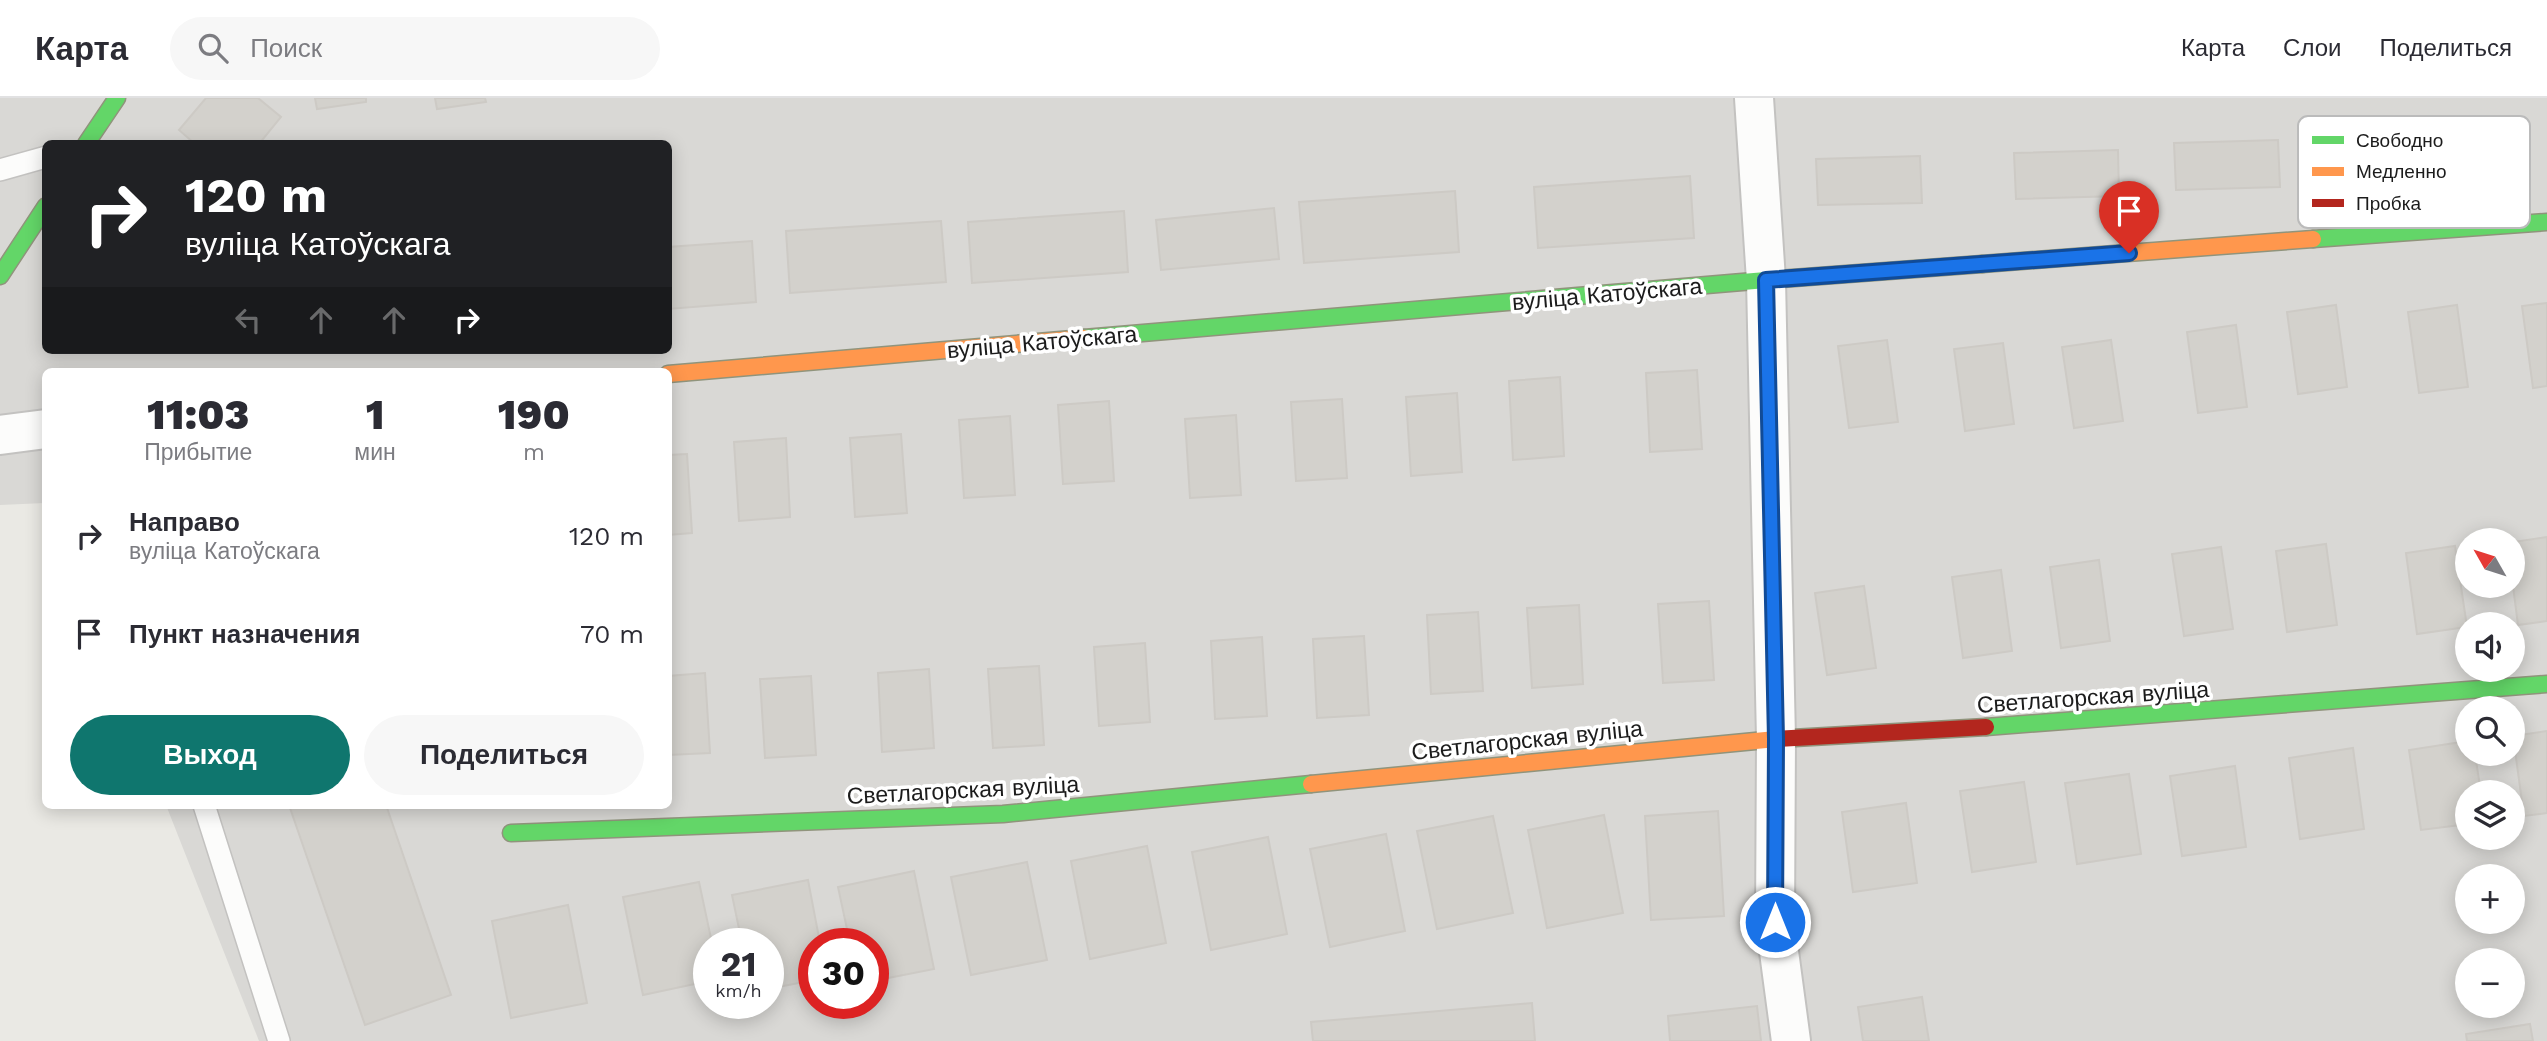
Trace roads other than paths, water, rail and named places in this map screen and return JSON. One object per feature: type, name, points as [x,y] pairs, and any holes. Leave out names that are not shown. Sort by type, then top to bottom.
[{"type":"street","points":[[89,140],[117,98]]},
{"type":"street","points":[[1754,98],[1766,280],[1776,739],[1775,922],[1791,1041]]},
{"type":"street","points":[[0,276],[42,212]]},
{"type":"street","name":"вуліца Катоўскага","points":[[672,374],[1766,280],[2466,228]]},
{"type":"street","points":[[0,435],[42,430]]},
{"type":"street","name":"Светлагорская вуліца","points":[[511,833],[1003,814],[1776,739],[2029,725],[2547,684]]},
{"type":"lane","points":[[0,170],[42,157]]},
{"type":"lane","points":[[205,809],[279,1041]]}]
